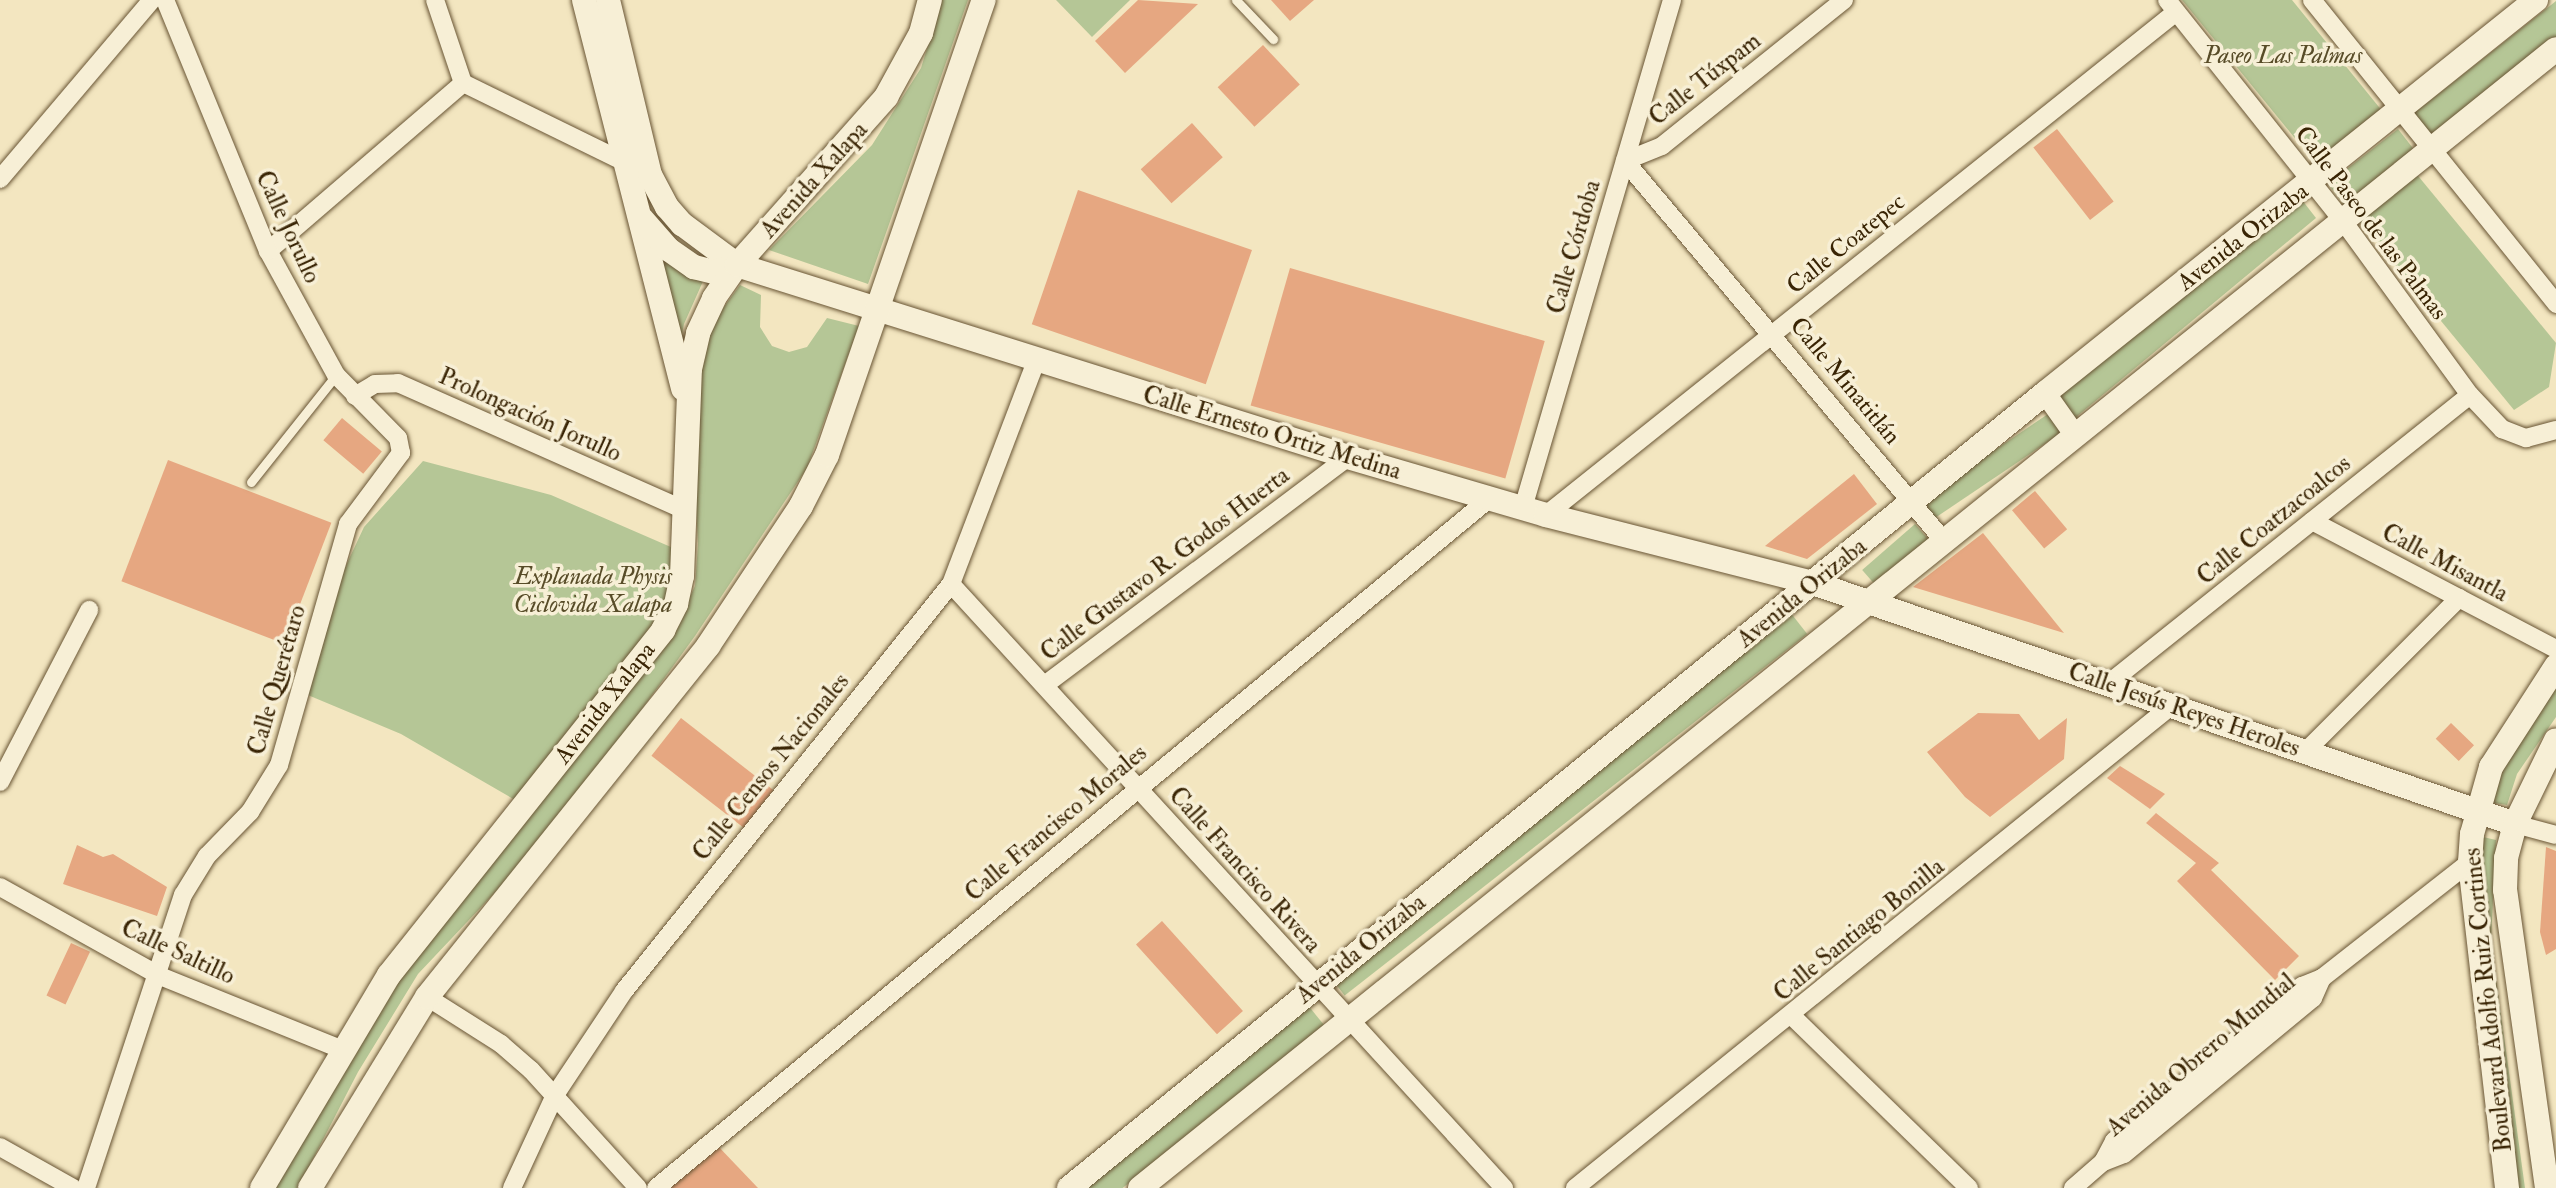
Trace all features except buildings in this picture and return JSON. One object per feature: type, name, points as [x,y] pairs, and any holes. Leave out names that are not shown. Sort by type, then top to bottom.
[{"type":"main road","points":[[584,0],[626,163],[635,210],[689,414]]},
{"type":"main road","points":[[608,0],[650,174],[667,207],[682,224],[737,265]]},
{"type":"main road","name":"Avenida Xalapa","points":[[262,1188],[341,1049],[389,975],[663,630],[676,604],[682,576],[690,369],[698,333],[714,298],[737,265],[886,97],[920,33],[930,0]]},
{"type":"main road","name":"Avenida Xalapa","points":[[310,1188],[427,998],[708,646],[773,554],[827,455],[984,0]]},
{"type":"main road","name":"Avenida Orizaba","points":[[1069,1188],[2045,393],[2312,183],[2536,0]]},
{"type":"main road","name":"Avenida Orizaba","points":[[1140,1188],[1346,1019],[2556,49]]},
{"type":"main road","points":[[635,210],[668,249],[694,267],[714,272],[737,265]]},
{"type":"main road","name":"Calle Ernesto Ortiz Medina","points":[[737,265],[877,313],[1534,512],[1813,583]]},
{"type":"main road","name":"Calle Jesús Reyes Heroles","points":[[1813,583],[2515,824]]},
{"type":"main road","name":"Boulevard Adolfo Ruiz Cortines","points":[[2507,1188],[2470,862],[2477,811],[2491,767],[2556,666]]},
{"type":"main road","name":"Boulevard Adolfo Ruiz Cortines","points":[[2547,1188],[2550,1158],[2505,890],[2506,858],[2515,824],[2556,740]]},
{"type":"street","points":[[0,179],[152,0]]},
{"type":"street","name":"Calle Jorullo","points":[[166,0],[268,251],[335,374],[398,438],[401,453]]},
{"type":"street","points":[[435,0],[463,83],[626,163]]},
{"type":"street","name":"Calle Córdoba","points":[[1534,512],[1625,161],[1672,0]]},
{"type":"street","name":"Calle Túxpam","points":[[1625,161],[1662,146],[1843,0]]},
{"type":"street","points":[[2312,0],[2556,304]]},
{"type":"street","name":"Calle Paseo de las Palmas","points":[[2171,6],[2343,221],[2470,395],[2502,429],[2526,438],[2556,430]]},
{"type":"street","name":"Calle Coatepec","points":[[1534,512],[1774,333],[2171,6]]},
{"type":"street","points":[[268,251],[463,83]]},
{"type":"street","name":"Calle Minatitlán","points":[[1625,161],[1774,333],[1943,540]]},
{"type":"street","name":"Calle Censos Nacionales","points":[[512,1188],[555,1095],[669,931],[951,584],[1036,361]]},
{"type":"street","name":"Prolongación Jorullo","points":[[355,396],[374,384],[398,383],[685,510]]},
{"type":"street","points":[[2045,393],[2074,434]]},
{"type":"street","name":"Calle Coatzacoalcos","points":[[2108,684],[2470,395]]},
{"type":"street","name":"Calle Querétaro","points":[[86,1188],[160,976],[183,895],[207,856],[266,790],[279,765],[348,523],[401,453]]},
{"type":"street","name":"Calle Gustavo R. Godos Huerta","points":[[1046,684],[1348,457]]},
{"type":"street","name":"Calle Francisco Morales","points":[[656,1188],[1490,498]]},
{"type":"street","name":"Calle Misantla","points":[[2312,521],[2556,649]]},
{"type":"street","name":"Calle Francisco Rivera","points":[[951,584],[1046,684],[1316,986],[1504,1188]]},
{"type":"street","points":[[2305,752],[2459,598]]},
{"type":"street","points":[[0,782],[89,610]]},
{"type":"street","name":"Calle Santiago Bonilla","points":[[1575,1188],[1792,1016],[2171,706]]},
{"type":"street","name":"Calle Jesús Reyes Heroles","points":[[2515,824],[2556,835]]},
{"type":"street","name":"Avenida Obrero Mundial","points":[[2073,1188],[2104,1162],[2124,1154],[2313,998],[2322,978],[2470,862]]},
{"type":"street","name":"Calle Saltillo","points":[[0,887],[160,976],[341,1049]]},
{"type":"street","points":[[427,998],[501,1044],[555,1095],[638,1188]]},
{"type":"street","points":[[1792,1016],[1969,1188]]},
{"type":"street","points":[[0,1147],[73,1188]]},
{"type":"lane","points":[[1236,0],[1273,39]]},
{"type":"lane","points":[[251,482],[335,374]]},
{"type":"green space","points":[[942,0],[968,0],[868,284],[769,250],[872,145],[921,68]]},
{"type":"green space","points":[[1056,0],[1130,0],[1092,37]]},
{"type":"green space","name":"Paseo Las Palmas","points":[[2182,0],[2292,0],[2383,112],[2316,164]]},
{"type":"green space","points":[[2556,1],[2556,40],[2434,140],[2413,114]]},
{"type":"green space","points":[[2398,129],[2417,153],[2347,208],[2328,184]]},
{"type":"green space","points":[[2414,171],[2556,343],[2549,387],[2514,410],[2355,216]]},
{"type":"green space","points":[[2302,200],[2316,218],[2075,418],[2058,395]]},
{"type":"green space","points":[[651,256],[704,279],[684,324],[676,362]]},
{"type":"green space","points":[[740,285],[761,295],[760,327],[772,346],[789,352],[807,347],[827,318],[859,326],[807,468],[695,636],[554,830],[418,974],[358,1072],[298,1188],[263,1188],[404,966],[676,625],[695,586],[698,544],[693,449],[702,357],[715,319]]},
{"type":"green space","points":[[2051,412],[2064,431],[1935,518],[1922,499]]},
{"type":"green space","name":"Explanada Physis Ciclovida Xalapa","points":[[423,461],[551,495],[687,554],[678,596],[522,804],[401,734],[303,693],[329,602],[364,527]]},
{"type":"green space","points":[[1915,524],[1933,545],[1881,591],[1862,570]]},
{"type":"green space","points":[[1790,612],[1807,634],[1345,995],[1327,973]]},
{"type":"green space","points":[[2556,685],[2556,717],[2517,774],[2507,805],[2488,802],[2500,765]]},
{"type":"green space","points":[[2483,837],[2496,840],[2491,942],[2525,1188],[2514,1188],[2476,946]]},
{"type":"green space","points":[[1307,1004],[1324,1025],[1123,1188],[1080,1188]]}]
